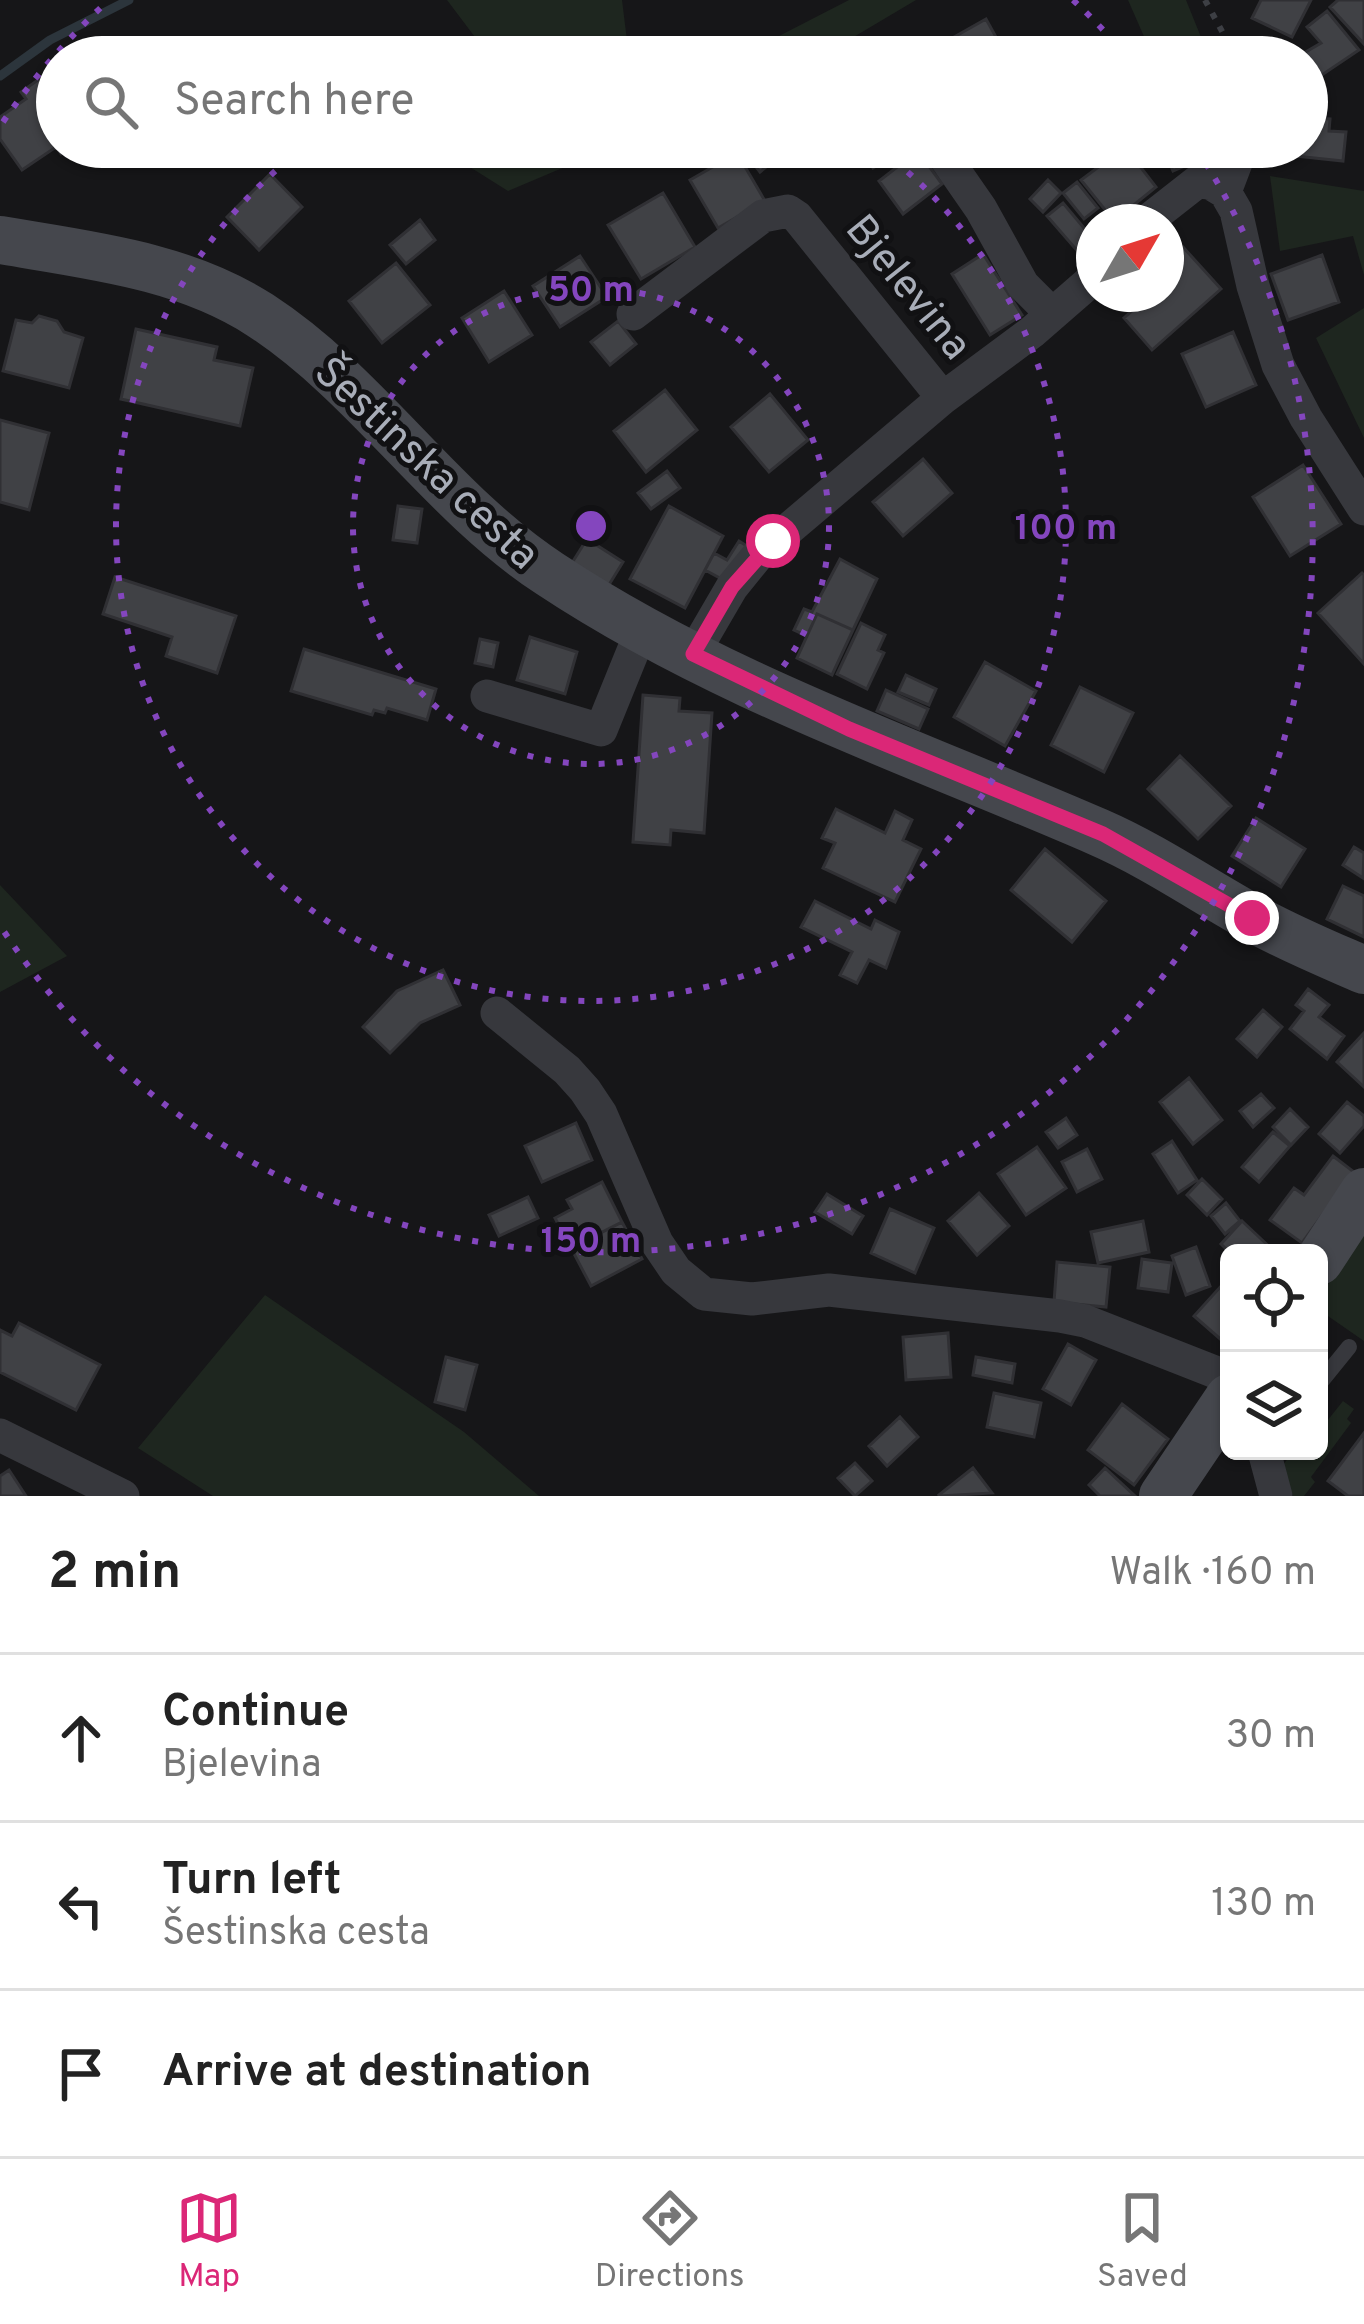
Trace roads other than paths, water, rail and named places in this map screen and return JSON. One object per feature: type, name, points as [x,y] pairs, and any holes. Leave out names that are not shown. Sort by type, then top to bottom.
[{"type":"main road","name":"Šestinska cesta","points":[[0,240],[176,276],[258,314],[342,380],[467,508],[546,572],[641,629],[849,729],[1103,834],[1252,918],[1364,970]]},
{"type":"main road","points":[[1328,1248],[1364,1192]]},
{"type":"main road","points":[[1163,1496],[1220,1410]]},
{"type":"street","points":[[953,168],[1023,285],[1052,314]]},
{"type":"street","points":[[1225,192],[1234,168]]},
{"type":"street","points":[[1169,204],[1197,182],[1225,192],[1235,211],[1278,365],[1364,509]]},
{"type":"street","name":"Bjelevina","points":[[634,314],[763,216],[788,211],[943,398]]},
{"type":"street","name":"Bjelevina","points":[[693,654],[732,587],[758,555],[943,398],[1076,293]]},
{"type":"street","points":[[487,696],[601,730],[641,629]]},
{"type":"street","points":[[497,1013],[585,1090],[601,1114],[657,1243],[676,1271],[704,1294],[752,1299],[829,1290],[1060,1316],[1085,1321],[1220,1375]]},
{"type":"street","points":[[0,1435],[123,1496]]},
{"type":"street","points":[[1266,1460],[1276,1496]]},
{"type":"lane","points":[[1328,1373],[1348,1347]]},
{"type":"waterway","points":[[58,36],[129,0]]},
{"type":"waterway","points":[[0,76],[36,50]]}]
